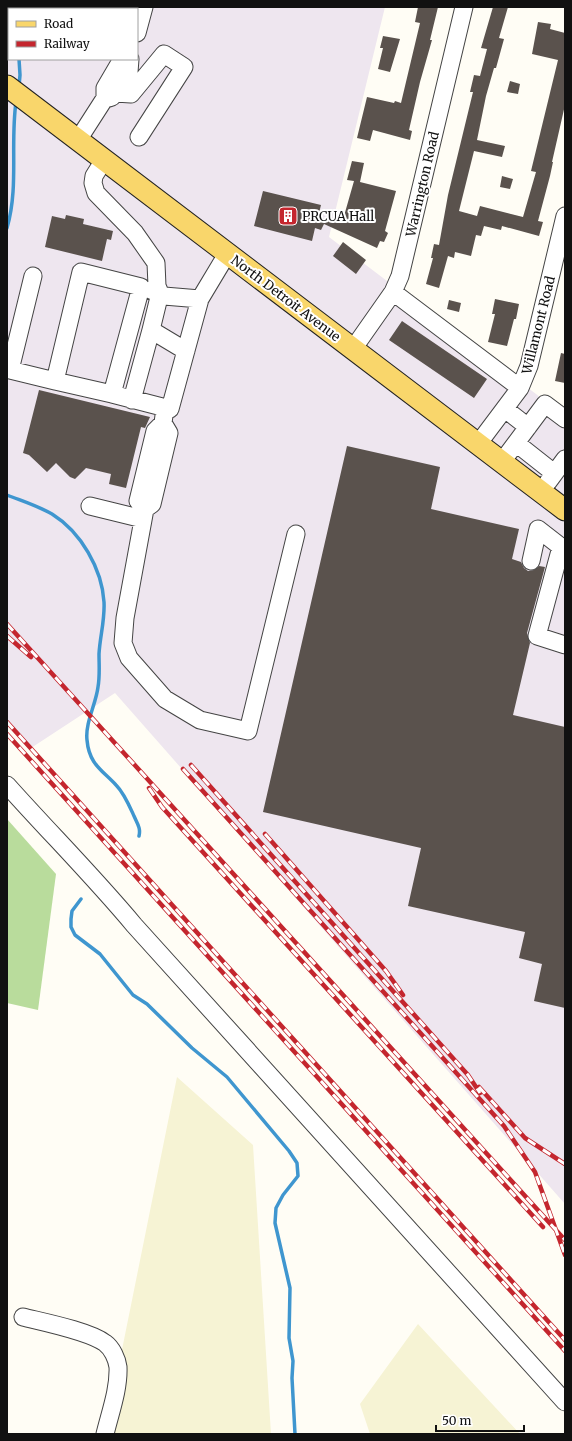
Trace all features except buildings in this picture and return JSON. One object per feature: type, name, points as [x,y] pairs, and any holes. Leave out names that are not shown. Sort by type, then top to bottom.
[{"type":"main road","name":"North Detroit Avenue","points":[[7,86],[501,463],[565,510]]},
{"type":"street","points":[[138,29],[144,7]]},
{"type":"street","name":"Warrington Road","points":[[353,349],[393,292],[405,260],[464,7]]},
{"type":"street","points":[[78,140],[110,96],[131,94],[164,54],[184,67],[139,137]]},
{"type":"street","points":[[110,96],[105,88],[122,60],[130,60]]},
{"type":"street","points":[[104,160],[94,176],[93,183],[96,193],[135,233],[156,263],[157,286],[160,293],[132,400]]},
{"type":"street","name":"Willamont Road","points":[[478,444],[520,388],[529,366],[565,216]]},
{"type":"street","points":[[227,254],[200,300],[170,409],[164,415],[155,431],[138,501],[144,514],[125,618],[122,643],[129,658],[164,699],[200,720],[248,731],[296,534]]},
{"type":"street","points":[[55,381],[81,272],[141,287],[160,293],[164,296],[200,300]]},
{"type":"street","points":[[33,276],[10,370],[112,394],[132,400],[164,415]]},
{"type":"street","points":[[112,394],[141,287]]},
{"type":"street","points":[[393,292],[520,388]]},
{"type":"street","points":[[151,330],[186,351]]},
{"type":"street","points":[[501,463],[546,404],[565,419]]},
{"type":"street","points":[[505,409],[528,427]]},
{"type":"street","points":[[516,443],[554,473]]},
{"type":"street","points":[[540,492],[565,459]]},
{"type":"street","points":[[90,506],[144,514]]},
{"type":"street","points":[[531,561],[538,529],[563,548],[537,636],[565,645]]},
{"type":"street","points":[[7,785],[105,891],[565,1402]]},
{"type":"street","points":[[23,1317],[84,1334],[105,1343],[115,1355],[118,1367],[115,1394],[105,1434]]},
{"type":"shaded area","points":[[7,7],[385,7],[329,237],[565,416],[565,1204],[115,693],[31,748],[7,722]]},
{"type":"shaded area","points":[[177,1077],[253,1145],[271,1434],[105,1434]]},
{"type":"shaded area","points":[[418,1324],[520,1434],[370,1434],[360,1404]]},
{"type":"green space","points":[[7,819],[56,874],[38,1010],[7,1003]]},
{"type":"waterway","points":[[7,7],[8,17]]},
{"type":"waterway","points":[[19,60],[19,86]]},
{"type":"waterway","points":[[7,228],[13,197],[14,118],[16,102]]},
{"type":"waterway","points":[[7,495],[41,508],[52,514],[81,541],[94,564],[102,589],[104,609],[99,654],[99,683],[89,720],[87,734],[88,748],[93,761],[124,795],[138,826],[139,836]]},
{"type":"waterway","points":[[81,899],[72,911],[71,927],[75,935],[100,954],[133,995],[147,1004],[192,1048],[227,1077],[289,1151],[297,1163],[298,1176],[283,1195],[276,1208],[275,1223],[290,1288],[289,1338],[293,1361],[292,1378],[295,1434]]},
{"type":"railway","points":[[7,624],[565,1240]]},
{"type":"railway","points":[[7,636],[31,657]]},
{"type":"railway","points":[[7,722],[565,1340]]},
{"type":"railway","points":[[7,734],[565,1351]]},
{"type":"railway","points":[[191,765],[468,1075],[480,1093]]},
{"type":"railway","points":[[183,769],[504,1126],[535,1172],[565,1255]]},
{"type":"railway","points":[[149,788],[162,807],[543,1227]]},
{"type":"railway","points":[[265,834],[386,971],[403,995]]},
{"type":"railway","points":[[479,1087],[525,1138],[565,1164]]},
{"type":"place","name":"PRCUA Hall","points":[[288,216]]}]
